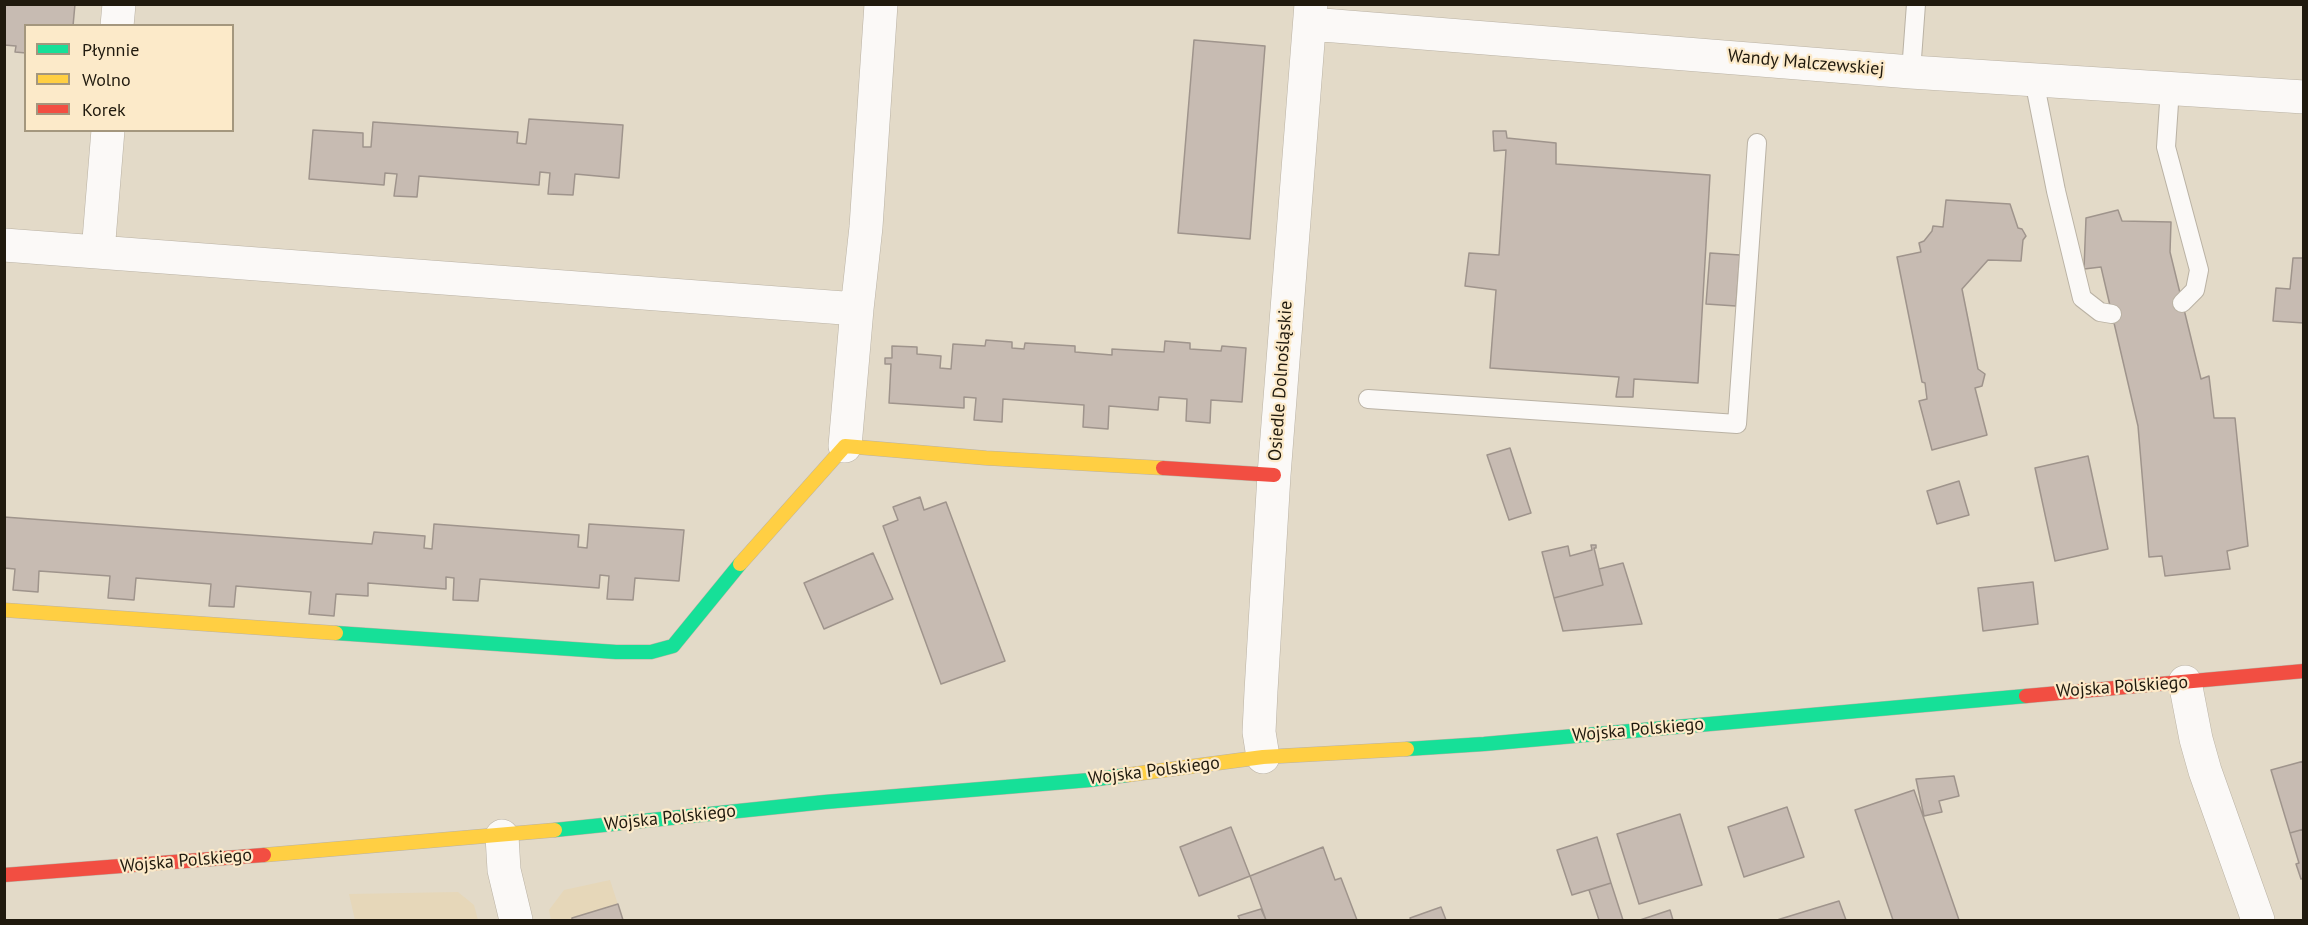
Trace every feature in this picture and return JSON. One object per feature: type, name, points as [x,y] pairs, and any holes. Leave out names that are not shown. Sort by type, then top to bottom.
[{"type":"street","points":[[117,24],[119,4]]},
{"type":"street","points":[[4,610],[594,651],[651,652],[673,646],[750,552],[845,446],[866,227],[881,4]]},
{"type":"street","name":"Wandy Malczewskiej","points":[[1310,14],[1911,72],[2304,97]]},
{"type":"street","name":"Osiedle Dolnośląskie","points":[[1263,757],[1259,732],[1274,475],[1310,14]]},
{"type":"street","points":[[98,252],[108,132]]},
{"type":"street","points":[[4,245],[858,309]]},
{"type":"street","points":[[845,446],[986,458],[1274,475]]},
{"type":"street","name":"Wojska Polskiego","points":[[4,875],[502,836],[825,802],[1090,780],[1263,757],[1484,744],[2304,671]]},
{"type":"street","points":[[2185,682],[2205,771],[2258,921]]},
{"type":"street","points":[[502,836],[504,870],[516,921]]},
{"type":"lane","points":[[1911,72],[1916,4]]},
{"type":"lane","points":[[2034,80],[2056,191],[2082,298],[2100,312],[2112,314]]},
{"type":"lane","points":[[2170,89],[2166,147],[2199,270],[2195,290],[2182,303]]},
{"type":"lane","points":[[1368,399],[1737,424],[1757,143]]},
{"type":"shaded area","points":[[610,880],[623,920],[551,920],[549,910],[564,890]]},
{"type":"shaded area","points":[[458,892],[474,905],[478,920],[355,920],[349,894]]},
{"type":"building","points":[[4,4],[75,4],[73,24],[24,24],[24,53],[15,52],[16,46],[4,45]]},
{"type":"building","points":[[1194,40],[1265,46],[1250,239],[1178,233]]},
{"type":"building","points":[[529,119],[623,125],[619,178],[575,174],[573,195],[548,194],[550,173],[540,172],[539,185],[419,176],[417,197],[394,196],[397,174],[385,173],[384,185],[309,179],[313,130],[363,133],[363,147],[371,147],[373,122],[518,132],[517,143],[526,144]]},
{"type":"building","points":[[1493,131],[1506,131],[1507,138],[1556,143],[1556,164],[1710,175],[1698,383],[1634,379],[1633,397],[1616,397],[1619,377],[1490,368],[1496,290],[1465,286],[1469,253],[1499,255],[1506,150],[1494,151]]},
{"type":"building","points":[[1946,200],[2010,204],[2018,228],[2022,229],[2026,236],[2023,240],[2021,261],[1988,260],[1962,289],[1978,369],[1985,374],[1982,386],[1975,388],[1987,435],[1932,450],[1919,401],[1927,399],[1925,383],[1922,382],[1897,257],[1921,252],[1919,243],[1924,241],[1933,226],[1943,227]]},
{"type":"building","points":[[2118,210],[2122,221],[2171,222],[2170,252],[2201,379],[2209,376],[2214,418],[2235,418],[2248,546],[2227,551],[2230,569],[2165,576],[2162,556],[2149,557],[2138,426],[2101,267],[2084,269],[2086,218]]},
{"type":"building","points":[[1710,253],[1740,255],[1736,306],[1706,304]]},
{"type":"building","points":[[2293,258],[2304,258],[2304,323],[2273,321],[2276,288],[2290,289]]},
{"type":"building","points":[[986,340],[1012,342],[1012,348],[1024,349],[1025,343],[1075,346],[1075,352],[1112,355],[1112,349],[1164,352],[1165,341],[1190,343],[1190,349],[1221,351],[1222,346],[1246,348],[1242,402],[1211,400],[1210,423],[1186,421],[1187,399],[1159,397],[1158,410],[1109,406],[1108,429],[1083,427],[1084,405],[1003,399],[1002,422],[974,420],[976,398],[964,397],[964,408],[889,403],[891,364],[885,364],[885,358],[892,358],[892,346],[917,347],[917,354],[941,356],[940,368],[951,369],[953,344],[985,346]]},
{"type":"building","points":[[1510,448],[1531,513],[1509,520],[1487,455]]},
{"type":"building","points":[[2088,456],[2108,549],[2055,561],[2035,468]]},
{"type":"building","points":[[1959,481],[1969,515],[1937,524],[1927,491]]},
{"type":"building","points":[[920,497],[924,510],[946,502],[1005,661],[941,684],[883,526],[898,520],[893,507]]},
{"type":"building","points":[[4,517],[372,544],[374,532],[425,536],[424,548],[432,549],[434,524],[579,535],[578,547],[587,548],[589,524],[684,530],[679,581],[635,578],[633,600],[607,599],[609,576],[600,575],[599,588],[480,579],[478,601],[453,600],[454,578],[446,577],[446,589],[368,583],[368,596],[336,594],[334,616],[309,614],[311,592],[236,586],[234,607],[209,606],[211,584],[136,578],[134,600],[108,598],[110,576],[39,571],[38,592],[13,590],[15,569],[4,568]]},
{"type":"building","points":[[1591,545],[1596,545],[1594,548],[1603,585],[1554,598],[1542,552],[1568,546],[1570,556],[1592,550]]},
{"type":"building","points":[[873,553],[893,599],[824,629],[804,583]]},
{"type":"building","points":[[1623,563],[1642,624],[1563,631],[1554,598],[1603,585],[1599,569]]},
{"type":"building","points":[[2033,582],[2038,624],[1983,631],[1978,588]]},
{"type":"building","points":[[2304,761],[2304,829],[2290,833],[2271,770]]},
{"type":"building","points":[[1954,776],[1959,796],[1939,801],[1942,812],[1924,816],[1916,779]]},
{"type":"building","points":[[1914,790],[1959,920],[1893,920],[1855,810]]},
{"type":"building","points":[[1787,807],[1804,857],[1744,877],[1728,827]]},
{"type":"building","points":[[1680,814],[1702,885],[1639,904],[1617,834]]},
{"type":"building","points":[[1231,827],[1250,876],[1199,896],[1180,847]]},
{"type":"building","points":[[2304,829],[2304,878],[2301,879],[2290,833]]},
{"type":"building","points":[[1597,837],[1611,883],[1572,895],[1557,850]]},
{"type":"building","points":[[1323,847],[1335,880],[1341,878],[1357,920],[1266,920],[1250,876]]},
{"type":"building","points":[[1611,883],[1623,920],[1599,920],[1589,890]]},
{"type":"building","points":[[1839,901],[1846,920],[1777,920]]},
{"type":"building","points":[[618,904],[623,920],[572,920],[572,918]]},
{"type":"building","points":[[1441,907],[1446,920],[1411,920],[1410,918]]},
{"type":"building","points":[[1261,909],[1266,920],[1240,920],[1238,916]]},
{"type":"building","points":[[1670,910],[1673,920],[1640,920]]},
{"type":"traffic: fast","points":[[336,633],[616,652],[651,652],[673,646],[740,564]]},
{"type":"traffic: fast","points":[[1407,749],[2026,696]]},
{"type":"traffic: fast","points":[[555,830],[825,802],[1127,775]]},
{"type":"traffic: slow","points":[[740,564],[845,446],[986,458],[1163,468]]},
{"type":"traffic: slow","points":[[4,610],[336,633]]},
{"type":"traffic: slow","points":[[1127,775],[1263,757],[1407,749]]},
{"type":"traffic: slow","points":[[264,855],[555,830]]},
{"type":"traffic: jam","points":[[1163,468],[1274,475]]},
{"type":"traffic: jam","points":[[2026,696],[2304,671]]},
{"type":"traffic: jam","points":[[4,875],[264,855]]}]
